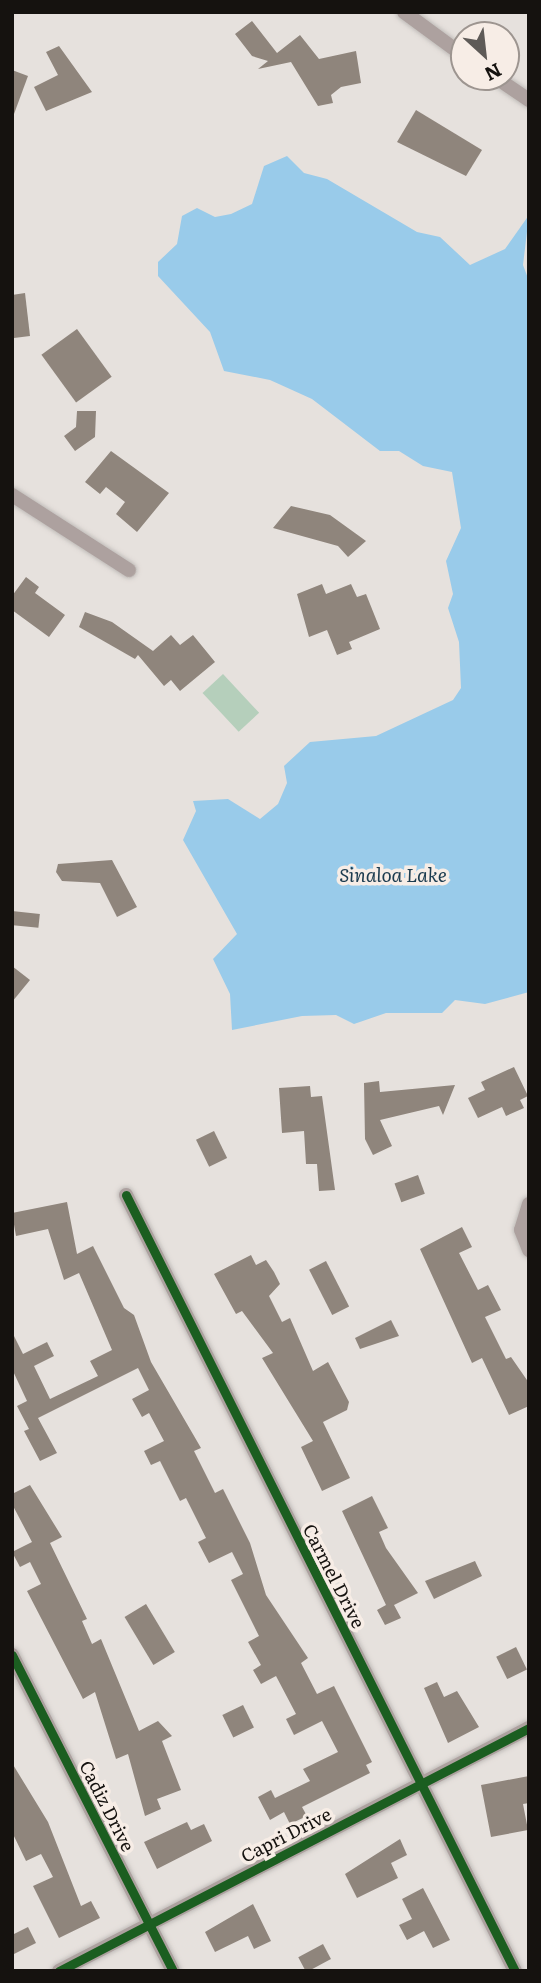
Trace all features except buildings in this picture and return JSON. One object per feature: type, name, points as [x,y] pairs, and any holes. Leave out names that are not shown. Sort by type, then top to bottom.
[{"type":"street","points":[[404,12],[450,46]]},
{"type":"street","points":[[12,495],[129,570]]},
{"type":"street","name":"Carmel Drive","points":[[127,1195],[515,1971]]},
{"type":"street","points":[[529,1204],[521,1230],[529,1250]]},
{"type":"street","name":"Cadiz Drive","points":[[12,1655],[173,1971]]},
{"type":"street","name":"Capri Drive","points":[[59,1971],[529,1728]]},
{"type":"green space","points":[[223,674],[259,713],[239,732],[203,693]]},
{"type":"water","name":"Sinaloa Lake","points":[[287,156],[304,173],[327,179],[417,232],[440,237],[470,265],[505,249],[529,215],[523,265],[529,281],[529,992],[485,1004],[455,1000],[442,1013],[386,1013],[354,1024],[336,1015],[302,1016],[232,1030],[230,994],[213,959],[237,934],[183,840],[196,811],[193,801],[228,799],[260,819],[278,804],[287,783],[284,766],[310,742],[376,736],[453,700],[461,688],[459,642],[448,608],[453,594],[446,561],[461,528],[452,472],[423,466],[399,451],[380,451],[312,399],[270,380],[224,371],[210,332],[158,276],[158,262],[177,244],[182,216],[197,208],[215,217],[231,214],[252,204],[264,166]]},
{"type":"cycle path","points":[[126,1195],[515,1971]]},
{"type":"cycle path","points":[[12,1655],[173,1971]]},
{"type":"cycle path","points":[[59,1971],[529,1728]]}]
